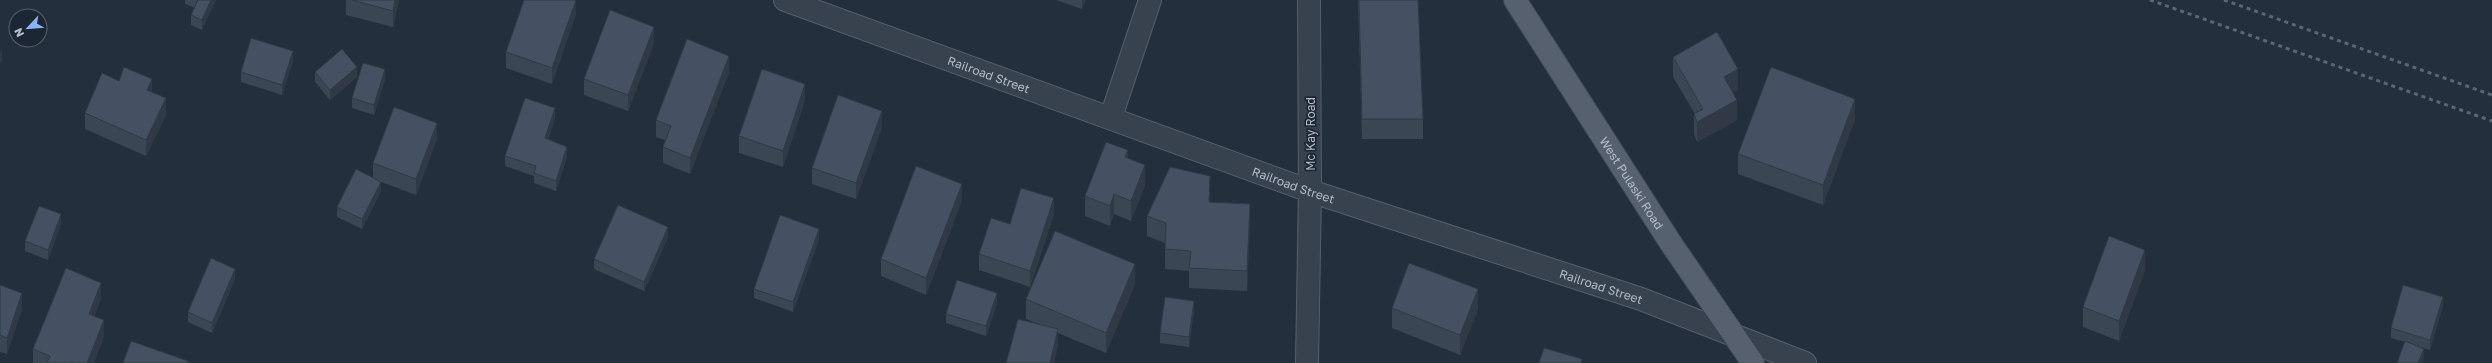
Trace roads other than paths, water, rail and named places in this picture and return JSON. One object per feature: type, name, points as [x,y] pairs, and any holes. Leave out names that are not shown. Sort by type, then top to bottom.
[{"type":"main road","name":"West Pulaski Road","points":[[1515,0],[1670,242],[1753,363]]},
{"type":"street","name":"Railroad Street","points":[[785,0],[1310,191],[1642,299],[1737,338],[1805,363]]},
{"type":"street","points":[[1110,117],[1150,0]]},
{"type":"street","name":"Mc Kay Road","points":[[1307,363],[1310,191],[1309,0]]},
{"type":"railway","points":[[2150,0],[2492,121]]},
{"type":"railway","points":[[2224,0],[2492,95]]}]
